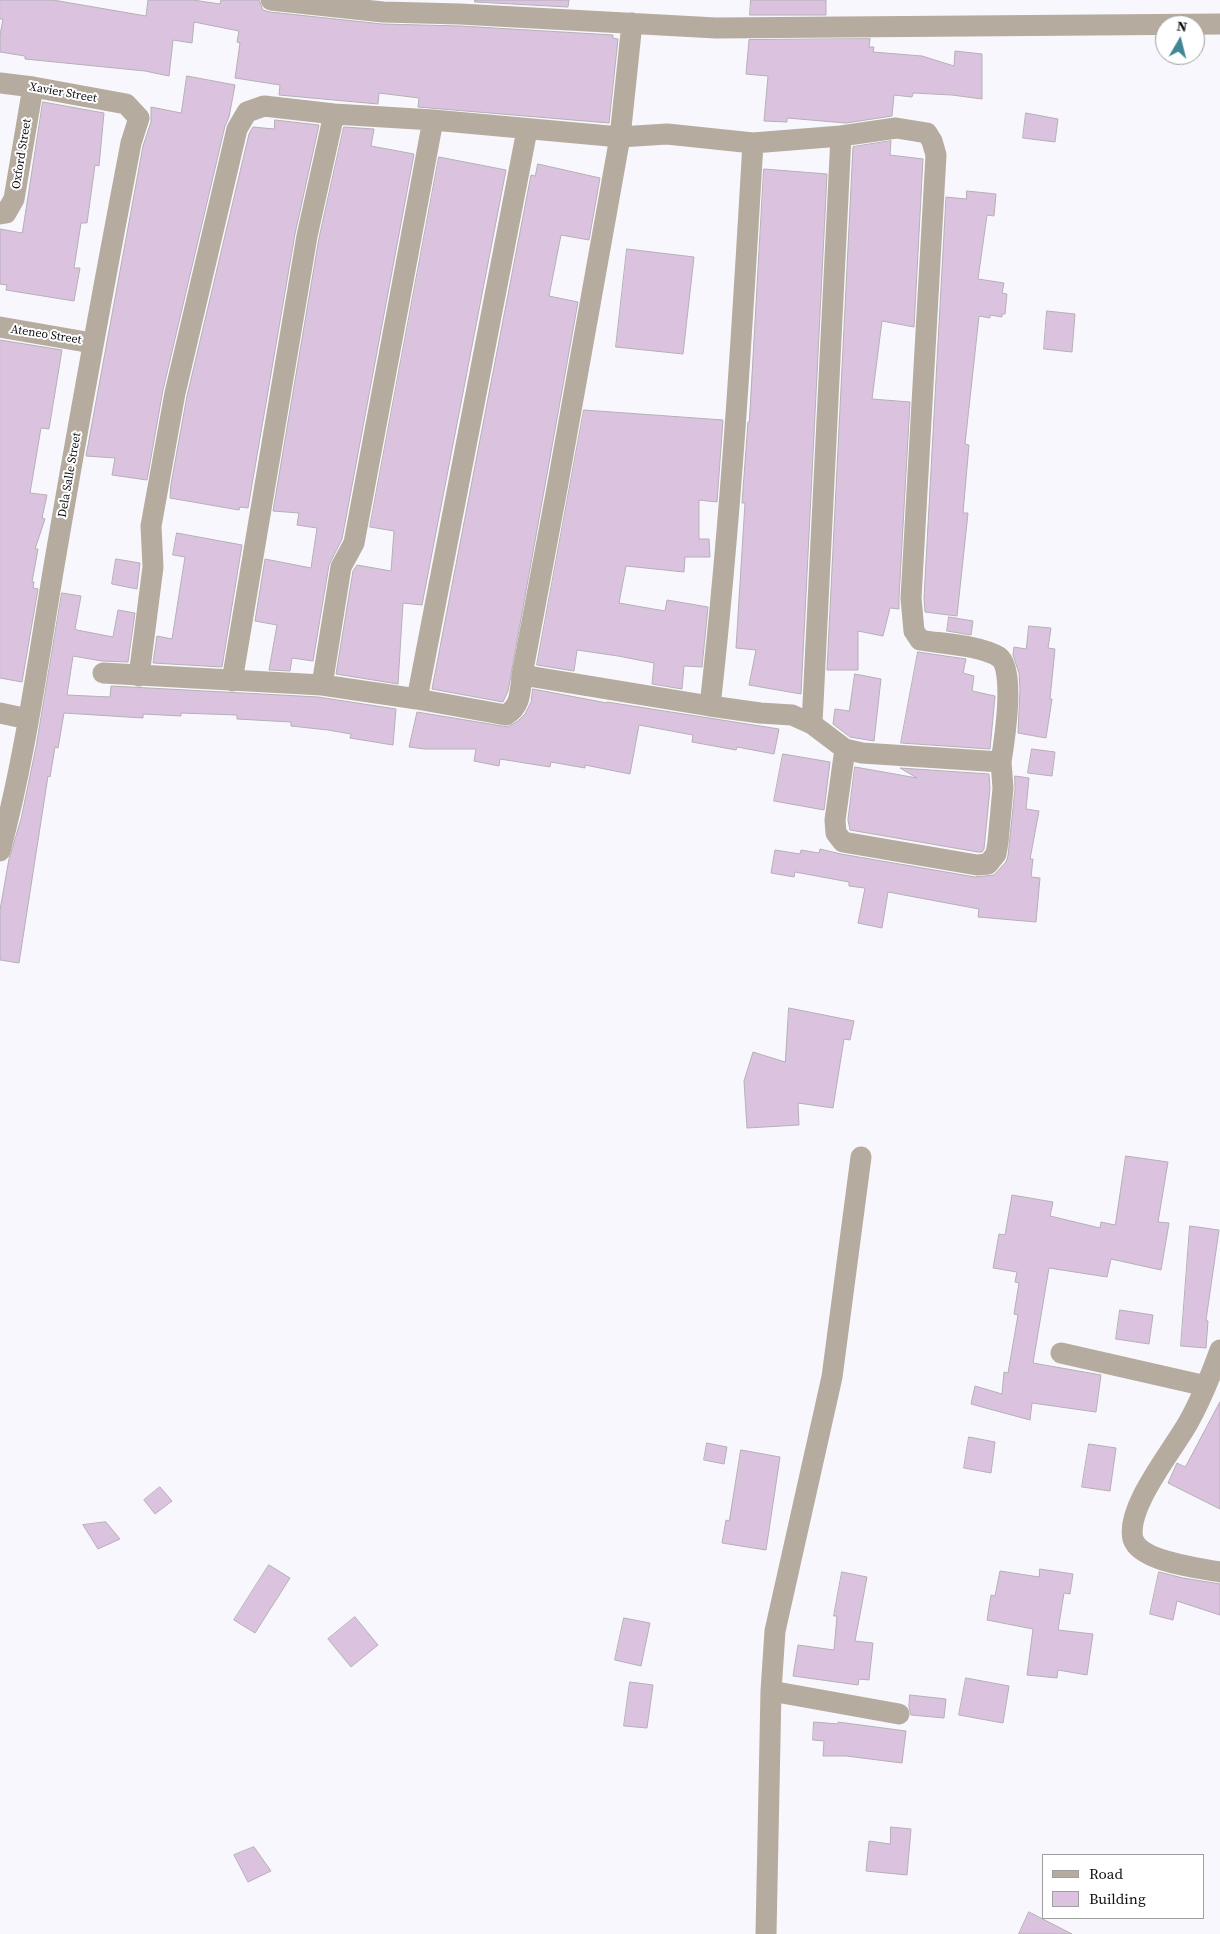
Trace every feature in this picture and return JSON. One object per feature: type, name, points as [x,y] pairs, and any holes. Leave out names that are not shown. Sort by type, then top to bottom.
[{"type":"street","points":[[271,0],[383,12],[470,14],[716,28],[1220,24]]},
{"type":"street","points":[[103,673],[322,686],[417,699],[506,716],[514,710],[519,701],[522,675],[620,137],[632,22]]},
{"type":"street","name":"Xavier Street","points":[[0,83],[126,104]]},
{"type":"street","name":"Oxford Street","points":[[0,214],[6,212],[14,199],[33,87]]},
{"type":"street","name":"Dela Salle Street","points":[[0,851],[5,811],[28,719],[92,342],[131,143],[139,118],[126,104]]},
{"type":"street","points":[[139,676],[153,567],[151,526],[175,393],[237,129],[248,112],[264,106],[334,114],[433,120],[527,130],[620,137],[667,134],[753,143],[841,136],[896,128],[927,133],[932,141],[936,155],[911,598],[912,617],[914,631],[920,640],[989,652],[1001,658],[1005,666],[1008,683],[1008,722],[1001,762],[1002,788],[996,854],[988,864],[978,865],[844,842],[836,833],[835,820],[845,749]]},
{"type":"street","points":[[232,681],[306,236],[334,114]]},
{"type":"street","points":[[322,686],[342,567],[354,544],[433,120]]},
{"type":"street","points":[[417,699],[527,130]]},
{"type":"street","points":[[812,724],[841,136]]},
{"type":"street","points":[[710,706],[723,596],[753,143]]},
{"type":"street","name":"Ateneo Street","points":[[0,327],[92,342]]},
{"type":"street","points":[[522,675],[710,706],[760,713],[792,715],[812,724],[845,749],[880,754],[1001,762]]},
{"type":"street","points":[[0,713],[28,719]]},
{"type":"street","points":[[766,1934],[771,1691],[775,1631],[832,1377],[861,1157]]},
{"type":"street","points":[[1220,1350],[1206,1386],[1187,1425],[1162,1462],[1142,1498],[1134,1523],[1133,1540],[1152,1557],[1220,1572]]},
{"type":"street","points":[[1061,1353],[1206,1386]]},
{"type":"street","points":[[771,1691],[899,1714]]},
{"type":"building","points":[[0,0],[53,0],[146,16],[148,0],[193,0],[220,4],[221,0],[259,0],[263,10],[270,12],[382,24],[460,26],[613,35],[613,38],[618,39],[609,123],[418,107],[419,98],[379,93],[378,104],[279,95],[280,85],[235,78],[240,43],[237,42],[239,31],[194,22],[192,43],[173,40],[169,76],[145,71],[25,59],[25,56],[0,52],[0,35],[3,19],[0,19]]},
{"type":"building","points":[[475,0],[569,0],[568,7],[475,2]]},
{"type":"building","points":[[751,0],[826,0],[826,15],[750,15]]},
{"type":"building","points":[[870,39],[869,47],[874,47],[873,52],[922,56],[954,66],[955,51],[982,54],[982,99],[913,93],[912,97],[894,95],[892,116],[846,123],[787,118],[787,122],[764,121],[768,76],[746,74],[749,40]]},
{"type":"building","points":[[187,76],[235,85],[229,117],[225,126],[163,390],[147,480],[112,475],[115,458],[86,456],[143,146],[151,122],[151,107],[181,113]]},
{"type":"building","points":[[43,102],[104,113],[99,166],[95,165],[87,223],[81,223],[74,268],[80,268],[74,301],[6,290],[7,285],[0,284],[0,229],[22,233]]},
{"type":"building","points":[[1026,113],[1058,119],[1055,142],[1023,138]]},
{"type":"building","points":[[275,120],[319,125],[295,234],[248,508],[240,507],[239,510],[170,498],[187,396],[249,134],[253,127],[274,129]]},
{"type":"building","points":[[344,127],[374,129],[371,146],[414,154],[342,539],[329,565],[313,661],[292,658],[290,671],[269,670],[277,625],[255,621],[265,559],[311,568],[317,528],[297,525],[299,513],[273,511],[319,238]]},
{"type":"building","points":[[891,141],[890,155],[923,159],[914,327],[882,321],[872,399],[910,402],[899,609],[890,608],[883,636],[858,631],[858,670],[827,670],[853,147]]},
{"type":"building","points":[[439,157],[506,170],[422,605],[403,603],[398,684],[336,674],[353,571],[357,565],[391,571],[394,531],[370,527]]},
{"type":"building","points":[[538,164],[600,178],[589,240],[561,235],[549,296],[578,302],[508,691],[503,702],[432,689],[531,175],[535,176]]},
{"type":"building","points":[[764,169],[827,174],[801,694],[749,685],[756,650],[736,648],[745,503],[742,503],[749,422]]},
{"type":"building","points":[[967,191],[996,194],[994,216],[987,215],[978,279],[1004,283],[1002,293],[1007,294],[1005,314],[1002,314],[1002,317],[990,315],[990,318],[979,316],[965,444],[969,445],[963,513],[968,513],[957,616],[925,612],[924,598],[946,197],[966,199]]},
{"type":"building","points":[[627,249],[694,257],[683,354],[616,347]]},
{"type":"building","points":[[1047,311],[1075,314],[1072,352],[1044,349]]},
{"type":"building","points":[[0,340],[62,350],[49,429],[41,428],[30,493],[47,495],[42,518],[45,519],[35,549],[38,549],[32,582],[34,582],[33,588],[38,589],[22,682],[0,678]]},
{"type":"building","points":[[584,410],[723,420],[717,502],[699,500],[699,539],[709,539],[710,557],[685,557],[684,572],[626,566],[619,603],[665,611],[667,600],[708,607],[702,667],[684,666],[682,689],[652,684],[654,663],[618,656],[577,650],[574,671],[537,665]]},
{"type":"building","points":[[177,533],[242,545],[222,667],[153,663],[157,636],[172,639],[185,557],[173,555]]},
{"type":"building","points":[[116,559],[140,563],[137,589],[112,584]]},
{"type":"building","points":[[62,593],[81,596],[75,629],[77,630],[113,637],[118,610],[135,613],[128,662],[102,661],[73,656],[67,695],[110,697],[111,686],[318,697],[396,709],[393,745],[350,738],[351,734],[291,726],[291,722],[237,719],[237,715],[181,713],[181,716],[143,714],[143,718],[64,713],[58,748],[55,747],[50,777],[48,776],[19,963],[0,960],[0,910],[9,859],[21,819],[36,747]]},
{"type":"building","points":[[949,617],[973,621],[971,635],[947,631]]},
{"type":"building","points":[[1029,626],[1051,628],[1048,648],[1055,649],[1050,699],[1052,699],[1046,738],[1018,733],[1019,673],[1013,655],[1014,647],[1026,649]]},
{"type":"building","points":[[918,652],[966,659],[963,673],[974,676],[972,691],[995,696],[990,749],[901,743]]},
{"type":"building","points":[[855,674],[881,679],[874,741],[850,737],[833,724],[835,709],[849,711]]},
{"type":"building","points":[[533,689],[607,703],[779,729],[774,754],[737,747],[736,750],[692,742],[693,735],[639,725],[630,774],[585,765],[585,768],[551,762],[550,767],[500,759],[499,766],[474,761],[476,749],[425,749],[409,747],[417,712],[508,727],[525,714],[531,702]]},
{"type":"building","points":[[1032,749],[1055,752],[1052,776],[1028,773]]},
{"type":"building","points":[[783,754],[830,762],[824,810],[774,801]]},
{"type":"building","points":[[855,767],[917,778],[900,768],[989,774],[990,788],[984,849],[982,852],[978,852],[850,830],[848,820]]},
{"type":"building","points":[[1015,776],[1029,778],[1026,809],[1039,811],[1030,859],[1033,859],[1031,877],[1040,878],[1036,922],[978,917],[979,909],[888,892],[882,928],[858,923],[865,888],[849,886],[849,882],[795,872],[794,877],[771,873],[775,850],[800,854],[801,850],[819,853],[820,849],[975,877],[994,875],[1006,862],[1008,856]]},
{"type":"building","points":[[789,1008],[854,1021],[850,1040],[844,1039],[833,1108],[798,1103],[799,1125],[747,1128],[744,1081],[753,1052],[785,1062]]},
{"type":"building","points":[[1126,1156],[1168,1162],[1158,1222],[1169,1223],[1161,1270],[1111,1259],[1107,1277],[1049,1268],[1033,1363],[1101,1375],[1096,1412],[1032,1403],[1030,1420],[971,1404],[975,1386],[1002,1394],[1004,1372],[1008,1373],[1018,1315],[1014,1314],[1019,1283],[1015,1282],[1017,1272],[993,1268],[999,1234],[1005,1235],[1012,1195],[1053,1202],[1050,1216],[1100,1228],[1101,1222],[1115,1225]]},
{"type":"building","points":[[1190,1226],[1219,1230],[1206,1320],[1208,1321],[1206,1348],[1181,1346]]},
{"type":"building","points":[[1120,1310],[1153,1315],[1149,1344],[1116,1339]]},
{"type":"building","points":[[1220,1402],[1220,1509],[1168,1483],[1177,1463],[1185,1467]]},
{"type":"building","points":[[969,1437],[995,1442],[991,1473],[964,1468]]},
{"type":"building","points":[[707,1443],[727,1447],[724,1464],[704,1460]]},
{"type":"building","points":[[1089,1444],[1116,1448],[1110,1491],[1082,1487]]},
{"type":"building","points":[[741,1450],[780,1457],[766,1550],[722,1543],[726,1520],[729,1521]]},
{"type":"building","points":[[160,1487],[172,1501],[155,1514],[144,1500]]},
{"type":"building","points":[[106,1522],[120,1539],[98,1549],[83,1525]]},
{"type":"building","points":[[269,1565],[290,1578],[255,1633],[234,1620]]},
{"type":"building","points":[[1040,1569],[1073,1574],[1070,1594],[1064,1593],[1058,1630],[1093,1634],[1087,1675],[1058,1670],[1057,1678],[1027,1675],[1033,1629],[987,1620],[991,1595],[995,1596],[1000,1571],[1039,1577]]},
{"type":"building","points":[[842,1572],[867,1577],[855,1641],[873,1643],[869,1680],[859,1679],[858,1685],[793,1676],[798,1645],[834,1650],[837,1616],[834,1616]]},
{"type":"building","points":[[1159,1572],[1220,1584],[1220,1615],[1177,1601],[1173,1620],[1150,1614]]},
{"type":"building","points":[[355,1617],[378,1645],[351,1667],[328,1639]]},
{"type":"building","points":[[624,1618],[650,1623],[641,1666],[615,1660]]},
{"type":"building","points":[[966,1678],[1009,1686],[1003,1723],[959,1715]]},
{"type":"building","points":[[630,1682],[653,1685],[647,1728],[624,1726]]},
{"type":"building","points":[[910,1695],[946,1699],[944,1718],[911,1715],[909,1707]]},
{"type":"building","points":[[814,1722],[838,1724],[838,1722],[906,1731],[902,1763],[846,1756],[823,1756],[824,1741],[813,1740]]},
{"type":"building","points":[[891,1827],[911,1829],[907,1875],[866,1871],[869,1841],[890,1844]]},
{"type":"building","points":[[254,1847],[271,1871],[248,1882],[234,1855]]},
{"type":"building","points":[[1029,1912],[1072,1934],[1019,1934]]}]
